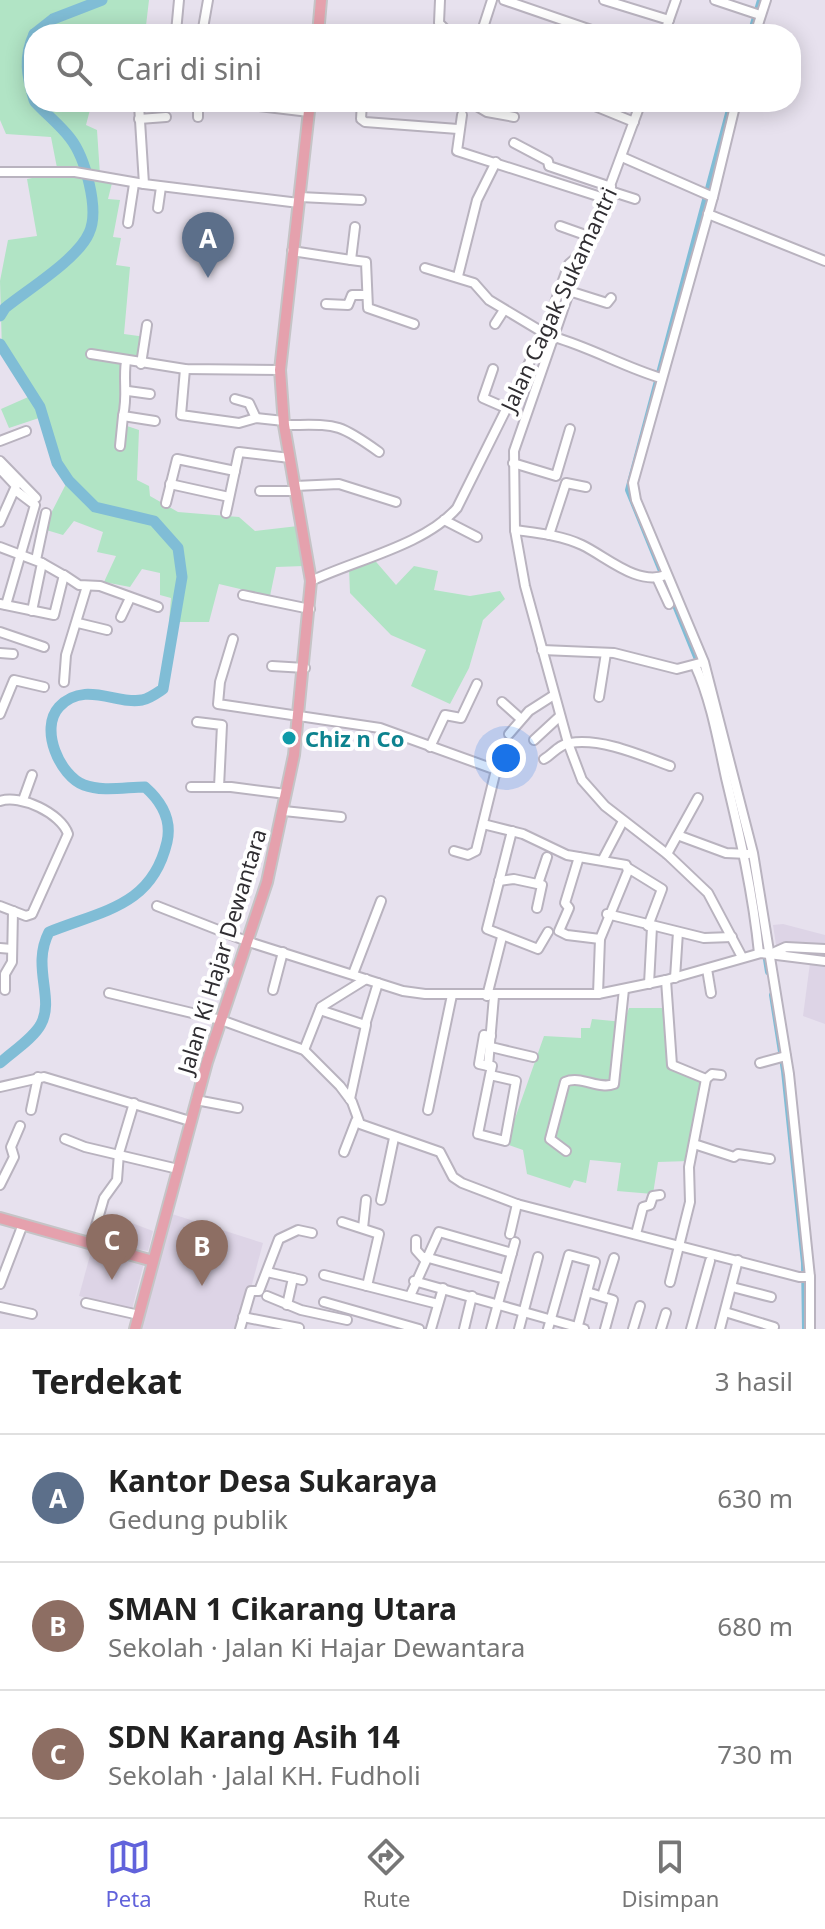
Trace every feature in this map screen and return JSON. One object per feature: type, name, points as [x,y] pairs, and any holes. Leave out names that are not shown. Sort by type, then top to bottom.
[{"type":"main road","points":[[319,24],[321,0]]},
{"type":"main road","name":"Jalan Ki Hajar Dewantara","points":[[135,1329],[196,1100],[249,942],[284,811],[305,668],[311,581],[284,423],[280,370],[309,112]]},
{"type":"main road","points":[[0,1218],[153,1261]]},
{"type":"street","points":[[179,0],[180,24]]},
{"type":"street","points":[[204,24],[208,0]]},
{"type":"street","points":[[440,0],[440,24]]},
{"type":"street","points":[[484,24],[492,0]]},
{"type":"street","points":[[504,0],[564,24]]},
{"type":"street","points":[[604,0],[669,20]]},
{"type":"street","points":[[668,24],[676,0]]},
{"type":"street","points":[[715,0],[756,15]]},
{"type":"street","points":[[756,24],[756,15],[766,0]]},
{"type":"street","points":[[128,223],[139,184],[138,112]]},
{"type":"street","points":[[198,112],[198,117]]},
{"type":"street","points":[[361,112],[361,119],[365,122],[458,129]]},
{"type":"street","points":[[487,112],[514,117]]},
{"type":"street","points":[[610,112],[634,122]]},
{"type":"street","name":"Jalan Cagak Sukamantri","points":[[311,581],[388,550],[444,520],[459,504],[544,333],[569,264],[583,252],[591,237],[638,112]]},
{"type":"street","points":[[669,604],[633,483],[658,377],[708,214],[708,196],[733,112]]},
{"type":"street","points":[[462,115],[457,151],[635,199]]},
{"type":"street","points":[[139,119],[166,117]]},
{"type":"street","points":[[514,143],[548,161],[549,166],[609,192]]},
{"type":"street","points":[[622,157],[708,196]]},
{"type":"street","points":[[458,276],[477,200],[496,162]]},
{"type":"street","points":[[0,172],[75,172],[161,187],[300,200],[361,200]]},
{"type":"street","points":[[158,208],[161,187]]},
{"type":"street","points":[[708,214],[825,261]]},
{"type":"street","points":[[560,226],[591,237]]},
{"type":"street","points":[[351,260],[355,227]]},
{"type":"street","points":[[292,251],[366,262],[368,308],[414,324]]},
{"type":"street","points":[[583,252],[513,463],[515,530],[542,650],[568,743],[582,780],[623,821],[667,854],[708,893],[742,957]]},
{"type":"street","points":[[425,268],[474,283],[489,300],[544,333]]},
{"type":"street","points":[[569,291],[608,303],[611,298]]},
{"type":"street","points":[[326,304],[348,305],[352,295],[366,295]]},
{"type":"street","points":[[495,324],[504,310]]},
{"type":"street","points":[[141,364],[147,325]]},
{"type":"street","points":[[554,337],[595,348],[658,377]]},
{"type":"street","points":[[91,354],[185,369],[280,370]]},
{"type":"street","points":[[120,446],[128,391],[123,381],[126,361]]},
{"type":"street","points":[[185,369],[181,415],[239,423],[256,418],[284,423],[337,425],[359,435],[379,452]]},
{"type":"street","points":[[493,369],[483,398],[506,408]]},
{"type":"street","points":[[128,391],[150,394]]},
{"type":"street","points":[[235,399],[249,403],[256,418]]},
{"type":"street","points":[[123,416],[155,421]]},
{"type":"street","points":[[513,463],[556,476],[570,429]]},
{"type":"street","points":[[0,441],[26,431]]},
{"type":"street","points":[[226,513],[242,452],[290,458]]},
{"type":"street","points":[[166,503],[177,459],[235,471]]},
{"type":"street","points":[[0,461],[40,502]]},
{"type":"street","points":[[0,469],[16,484],[0,522]]},
{"type":"street","points":[[549,535],[566,483],[586,487]]},
{"type":"street","points":[[170,484],[229,497]]},
{"type":"street","points":[[260,491],[339,484],[396,502]]},
{"type":"street","points":[[15,490],[35,505],[3,604],[55,614],[63,575]]},
{"type":"street","points":[[32,611],[46,513]]},
{"type":"street","points":[[444,520],[477,537]]},
{"type":"street","points":[[515,530],[549,535],[581,545],[642,577],[662,577]]},
{"type":"street","points":[[0,547],[39,561],[87,586],[100,586],[158,607]]},
{"type":"street","points":[[662,577],[699,663],[723,745],[748,854],[755,905],[767,952],[782,1056],[810,1329]]},
{"type":"street","points":[[64,682],[66,655],[87,586]]},
{"type":"street","points":[[243,595],[310,609]]},
{"type":"street","points":[[121,617],[130,598]]},
{"type":"street","points":[[78,623],[107,630]]},
{"type":"street","points":[[0,632],[44,647]]},
{"type":"street","points":[[233,639],[220,682],[218,704],[380,728],[499,771],[474,853],[454,851]]},
{"type":"street","points":[[542,650],[650,659],[677,669],[699,663]]},
{"type":"street","points":[[0,653],[13,654]]},
{"type":"street","points":[[599,697],[606,653]]},
{"type":"street","points":[[272,666],[305,668]]},
{"type":"street","points":[[0,714],[14,680],[44,687]]},
{"type":"street","points":[[430,747],[444,715],[460,719],[477,684]]},
{"type":"street","points":[[509,734],[521,719],[554,695]]},
{"type":"street","points":[[502,702],[521,719]]},
{"type":"street","points":[[534,740],[560,716]]},
{"type":"street","points":[[197,722],[222,725],[219,787]]},
{"type":"street","points":[[544,759],[568,743],[613,747],[670,766]]},
{"type":"street","points":[[23,800],[32,775]]},
{"type":"street","points":[[191,787],[286,794]]},
{"type":"street","points":[[0,801],[11,798],[23,800],[63,825],[68,834],[32,914],[0,906]]},
{"type":"street","points":[[667,854],[680,836],[698,798]]},
{"type":"street","points":[[284,811],[341,817]]},
{"type":"street","points":[[603,859],[623,821]]},
{"type":"street","points":[[483,824],[512,831],[567,855],[603,859],[628,868],[662,889],[650,926],[649,984]]},
{"type":"street","points":[[512,831],[486,927],[502,937],[540,949],[548,932]]},
{"type":"street","points":[[680,836],[726,853],[748,854]]},
{"type":"street","points":[[538,884],[547,857]]},
{"type":"street","points":[[579,857],[565,903],[569,908],[559,931],[600,939]]},
{"type":"street","points":[[598,994],[600,939],[607,914],[628,868]]},
{"type":"street","points":[[499,881],[514,879],[538,884],[543,889],[537,908]]},
{"type":"street","points":[[353,974],[381,901]]},
{"type":"street","points":[[157,906],[249,942],[413,993],[491,996],[598,994],[671,979],[786,947],[825,949]]},
{"type":"street","points":[[5,990],[2,974],[10,970],[13,911]]},
{"type":"street","points":[[607,914],[678,932],[729,937]]},
{"type":"street","points":[[678,932],[671,979],[672,1065],[706,1079]]},
{"type":"street","points":[[491,1036],[484,1035],[479,1064],[489,1070],[516,1081],[505,1141],[478,1134],[489,1070],[491,1047],[491,1036],[491,996],[502,937]]},
{"type":"street","points":[[0,948],[12,949]]},
{"type":"street","points":[[812,960],[814,949]]},
{"type":"street","points":[[273,990],[283,952]]},
{"type":"street","points":[[767,952],[789,958],[825,961]]},
{"type":"street","points":[[707,969],[711,993]]},
{"type":"street","points":[[304,1050],[320,1010],[366,979]]},
{"type":"street","points":[[350,1099],[378,983]]},
{"type":"street","points":[[566,1151],[550,1139],[565,1082],[571,1079],[608,1087],[614,1084],[624,989]]},
{"type":"street","points":[[109,993],[221,1020],[304,1050],[324,1067],[350,1099],[356,1121],[344,1152]]},
{"type":"street","points":[[428,1110],[452,995]]},
{"type":"street","points":[[320,1010],[345,1021],[366,1025]]},
{"type":"street","points":[[491,1047],[533,1057]]},
{"type":"street","points":[[760,1063],[782,1056]]},
{"type":"street","points":[[670,1282],[690,1202],[694,1144],[706,1079],[712,1074],[721,1075]]},
{"type":"street","points":[[31,1110],[38,1077]]},
{"type":"street","points":[[0,1087],[38,1077],[190,1121]]},
{"type":"street","points":[[196,1100],[238,1108]]},
{"type":"street","points":[[91,1243],[104,1198],[117,1180],[119,1153],[134,1103]]},
{"type":"street","points":[[356,1121],[394,1138],[440,1152],[455,1180],[517,1204],[803,1277]]},
{"type":"street","points":[[0,1185],[14,1157],[11,1149],[20,1126]]},
{"type":"street","points":[[381,1200],[394,1138]]},
{"type":"street","points":[[65,1139],[85,1147],[178,1169]]},
{"type":"street","points":[[694,1144],[734,1157],[738,1154],[770,1159]]},
{"type":"street","points":[[636,1234],[643,1207],[650,1205],[653,1196],[660,1195]]},
{"type":"street","points":[[363,1228],[366,1200]]},
{"type":"street","points":[[491,1329],[512,1253],[517,1204]]},
{"type":"street","points":[[342,1222],[379,1234],[367,1286]]},
{"type":"street","points":[[0,1284],[23,1224]]},
{"type":"street","points":[[240,1329],[251,1291],[258,1292],[279,1239],[298,1230],[312,1233]]},
{"type":"street","points":[[410,1296],[424,1258],[439,1232],[512,1253]]},
{"type":"street","points":[[416,1240],[416,1250],[424,1258],[505,1279]]},
{"type":"street","points":[[414,1281],[524,1312],[550,1324],[579,1328],[595,1262],[569,1255],[550,1324]]},
{"type":"street","points":[[519,1329],[538,1257]]},
{"type":"street","points":[[602,1296],[614,1258]]},
{"type":"street","points":[[720,1329],[738,1260]]},
{"type":"street","points":[[691,1329],[710,1261]]},
{"type":"street","points":[[267,1272],[297,1279],[287,1305]]},
{"type":"street","points":[[324,1275],[438,1304]]},
{"type":"street","points":[[732,1287],[771,1297]]},
{"type":"street","points":[[431,1329],[443,1288]]},
{"type":"street","points":[[587,1292],[613,1300],[605,1329]]},
{"type":"street","points":[[267,1296],[346,1325],[350,1310]]},
{"type":"street","points":[[464,1329],[472,1296]]},
{"type":"street","points":[[324,1302],[419,1329]]},
{"type":"street","points":[[86,1303],[139,1315]]},
{"type":"street","points":[[633,1329],[640,1306]]},
{"type":"street","points":[[0,1307],[32,1314]]},
{"type":"street","points":[[725,1312],[774,1327]]},
{"type":"street","points":[[661,1329],[666,1313]]},
{"type":"street","points":[[243,1317],[299,1328]]},
{"type":"shaded area","points":[[783,924],[825,935],[825,1024],[803,1016],[810,963],[778,958],[773,925]]},
{"type":"shaded area","points":[[172,1214],[263,1243],[240,1329],[139,1329]]},
{"type":"shaded area","points":[[121,1219],[153,1231],[148,1251],[113,1245]]},
{"type":"shaded area","points":[[92,1248],[144,1263],[132,1309],[79,1296]]},
{"type":"green space","points":[[0,0],[149,0],[146,24],[24,24],[24,112],[89,112],[86,125],[97,130],[100,175],[113,179],[108,199],[120,200],[113,237],[121,238],[116,265],[130,267],[124,334],[146,337],[142,361],[130,360],[124,425],[139,430],[137,480],[149,486],[150,496],[178,512],[239,517],[255,531],[298,526],[304,566],[276,567],[270,596],[219,584],[209,622],[169,622],[171,598],[160,595],[160,573],[142,569],[130,587],[104,582],[116,556],[97,552],[103,532],[74,521],[63,535],[43,529],[66,484],[48,437],[45,416],[9,428],[1,409],[35,394],[2,351],[0,281],[8,240],[37,236],[27,179],[58,173],[51,137],[6,134],[0,120]]},
{"type":"green space","points":[[371,556],[396,585],[414,566],[438,571],[434,590],[470,596],[500,591],[505,599],[483,620],[469,668],[450,704],[411,686],[426,650],[391,635],[350,593],[349,568]]},
{"type":"green space","points":[[629,1008],[668,1008],[668,1063],[704,1074],[689,1161],[658,1162],[653,1194],[617,1191],[621,1163],[590,1160],[586,1183],[574,1180],[570,1188],[527,1174],[523,1150],[506,1144],[544,1036],[581,1038],[581,1028],[590,1028],[592,1019],[624,1022]]},
{"type":"waterway","points":[[47,24],[102,0]]},
{"type":"waterway","points":[[753,24],[760,0]]},
{"type":"waterway","points":[[0,316],[5,308],[74,253],[83,243],[92,223],[92,198],[81,158],[66,133],[45,112]]},
{"type":"waterway","points":[[705,679],[628,490],[728,112]]},
{"type":"waterway","points":[[0,344],[40,407],[57,463],[69,481],[95,507],[154,521],[178,548],[182,577],[163,689],[150,697],[132,701],[79,695],[59,707],[51,727],[55,751],[75,780],[99,788],[145,787],[156,799],[168,826],[167,842],[160,863],[138,893],[123,903],[49,932],[42,957],[45,1014],[28,1040],[0,1063]]},
{"type":"waterway","points":[[759,916],[768,972]]},
{"type":"waterway","points":[[772,995],[784,1071],[804,1263],[805,1329]]},
{"type":"place","name":"Kantor Desa Sukaraya","points":[[208,278]]},
{"type":"place","name":"Chiz n Co","points":[[289,738]]},
{"type":"place","name":"SDN Karang Asih 14","points":[[112,1280]]},
{"type":"place","name":"SMAN 1 Cikarang Utara","points":[[202,1286]]}]
